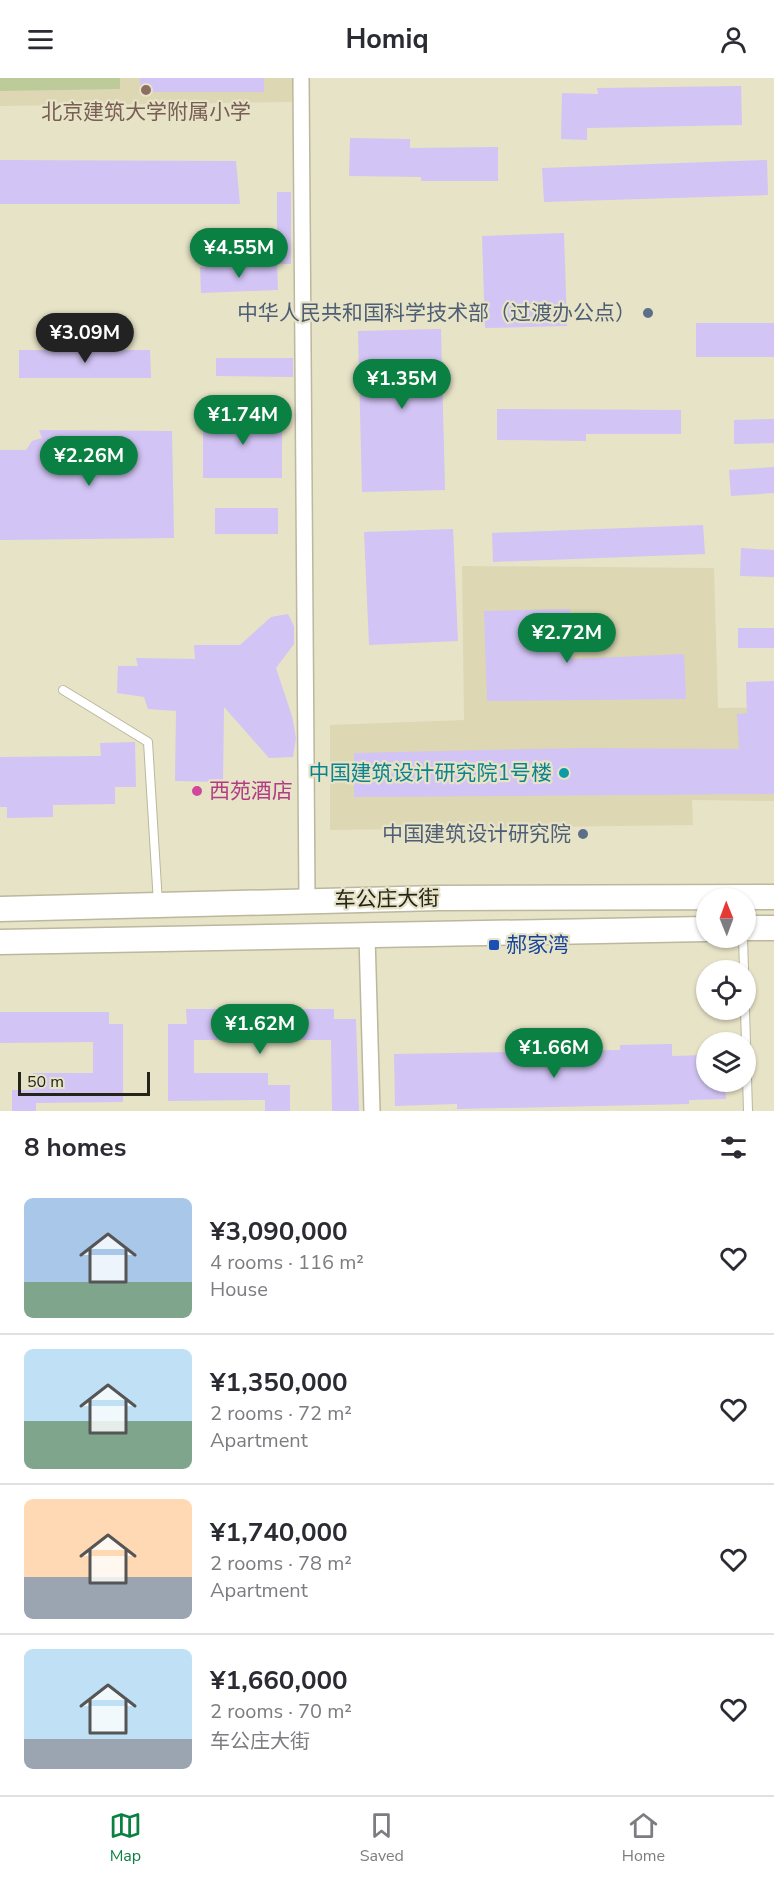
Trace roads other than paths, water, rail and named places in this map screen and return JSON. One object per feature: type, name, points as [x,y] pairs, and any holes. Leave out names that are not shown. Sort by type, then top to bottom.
[{"type":"main road","name":"车公庄大街","points":[[0,909],[307,900],[774,897]]},
{"type":"main road","points":[[756,928],[774,928]]},
{"type":"main road","name":"车公庄大街","points":[[0,942],[696,929]]},
{"type":"street","points":[[301,78],[307,900]]},
{"type":"street","points":[[367,936],[372,1111]]},
{"type":"lane","points":[[63,690],[148,742],[159,904]]},
{"type":"lane","points":[[745,1020],[748,1111]]},
{"type":"place","name":"北京建筑大学附属小学","points":[[146,90]]},
{"type":"place","name":"中华人民共和国科学技术部（过渡办公点）","points":[[648,313]]},
{"type":"place","name":"中国建筑设计研究院1号楼","points":[[564,773]]},
{"type":"place","name":"西苑酒店","points":[[197,791]]},
{"type":"place","name":"中国建筑设计研究院","points":[[583,834]]},
{"type":"place","name":"郝家湾","points":[[494,945]]}]
